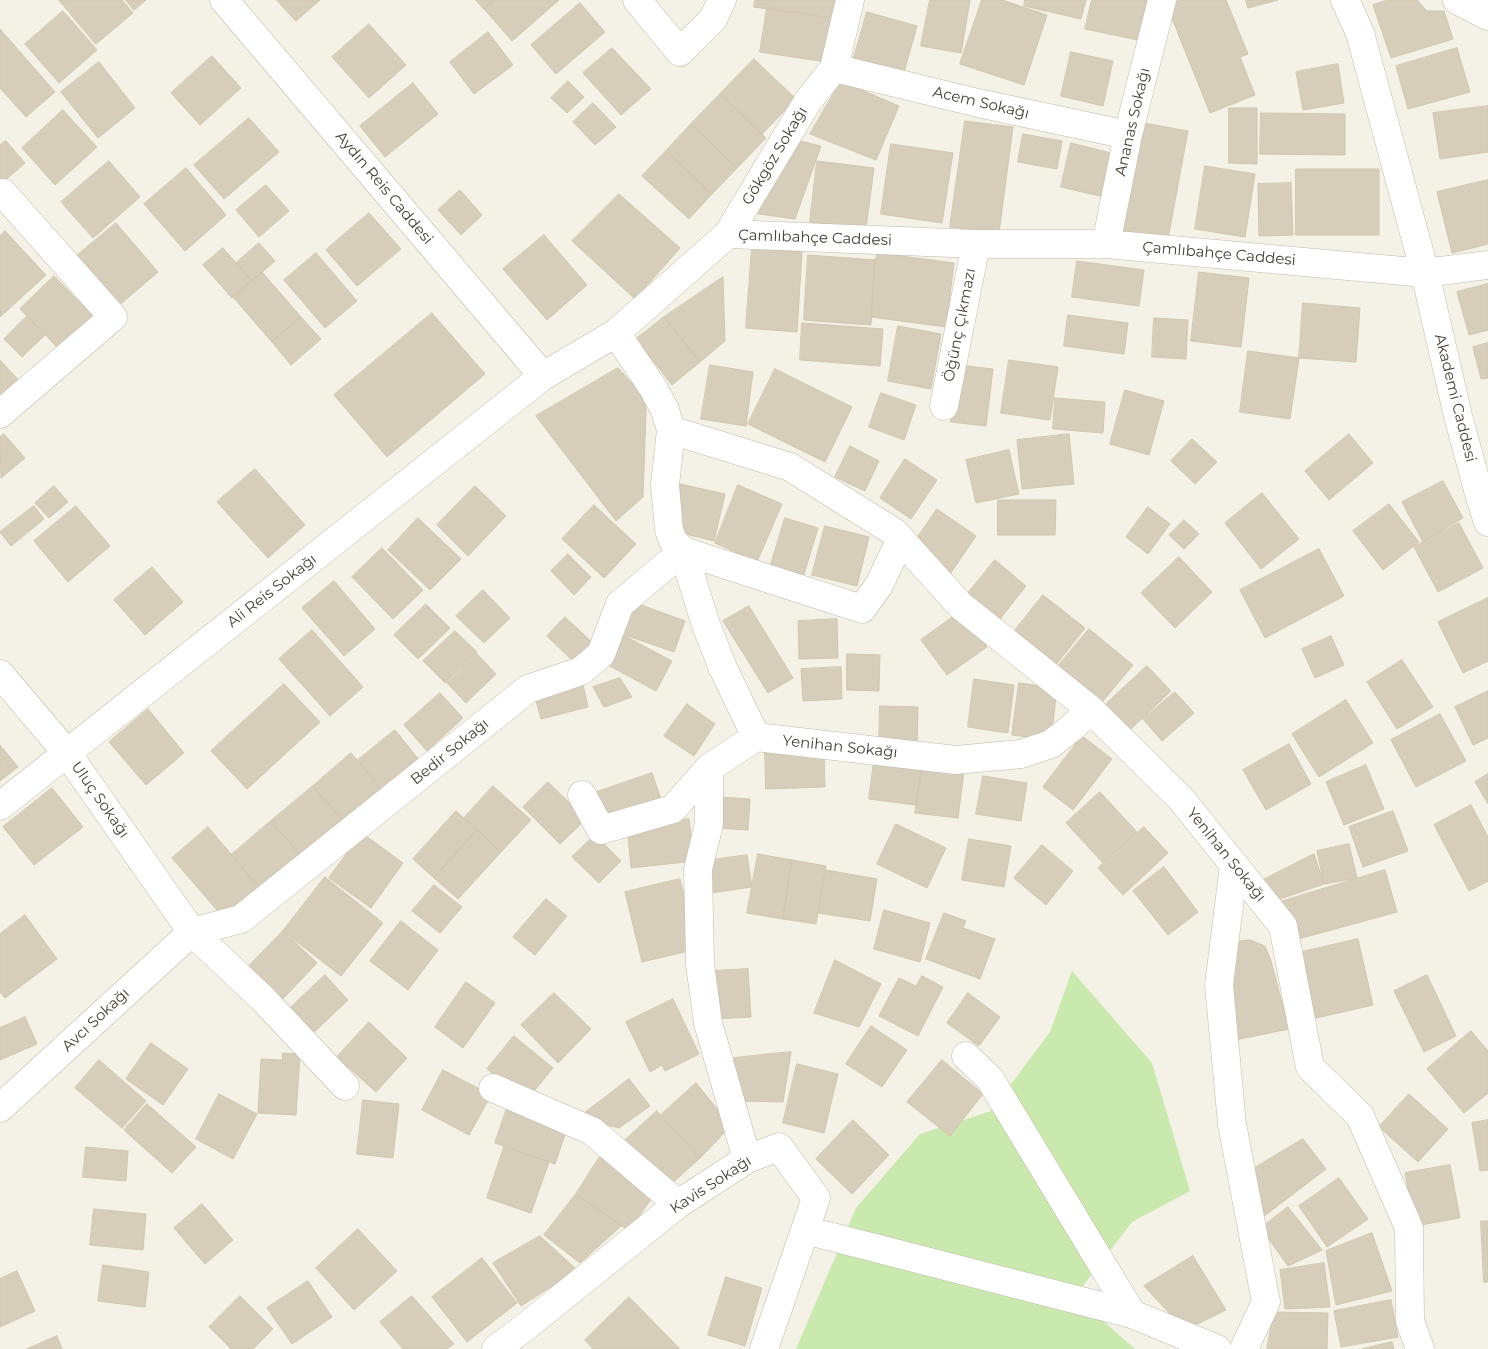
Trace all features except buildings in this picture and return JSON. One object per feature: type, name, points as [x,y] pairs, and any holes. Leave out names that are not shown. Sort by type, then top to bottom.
[{"type":"street","name":"Aydın Reis Caddesi","points":[[224,0],[543,376]]},
{"type":"street","points":[[637,0],[680,52],[712,19],[722,0]]},
{"type":"street","name":"Gökgöz Sokağı","points":[[543,376],[616,334],[728,234],[808,102],[834,68],[850,0]]},
{"type":"street","name":"Ananas Sokağı","points":[[1106,244],[1128,135],[1162,0]]},
{"type":"street","points":[[1345,0],[1360,33],[1425,273]]},
{"type":"street","points":[[1457,0],[1488,16]]},
{"type":"street","name":"Acem Sokağı","points":[[834,68],[978,103],[1128,135]]},
{"type":"street","points":[[0,414],[112,317],[3,193]]},
{"type":"street","name":"Çamlıbahçe Caddesi","points":[[728,234],[976,244],[1106,244],[1425,273],[1488,264]]},
{"type":"street","name":"Öğünç Çıkmazı","points":[[944,406],[976,244]]},
{"type":"street","name":"Akademi Caddesi","points":[[1425,273],[1458,416],[1485,506]]},
{"type":"street","points":[[582,795],[601,830],[673,809],[709,768],[756,737],[722,668],[706,625],[683,551],[673,540],[669,530],[665,485],[671,430],[665,410],[616,334]]},
{"type":"street","name":"Ali Reis Sokağı","points":[[0,806],[543,376]]},
{"type":"street","points":[[671,430],[790,467],[894,532],[960,605],[1091,710]]},
{"type":"street","points":[[683,551],[862,609],[879,585],[901,539]]},
{"type":"street","name":"Bedir Sokağı","points":[[192,932],[241,919],[528,689],[581,671],[601,654],[620,604],[683,551]]},
{"type":"street","name":"Uluç Sokağı","points":[[0,674],[67,753],[192,932],[263,999],[345,1086]]},
{"type":"street","name":"Yenihan Sokağı","points":[[756,737],[956,760],[1021,754],[1051,744],[1091,710],[1182,800],[1283,926],[1310,1067],[1360,1116],[1409,1228],[1410,1321],[1420,1349]]},
{"type":"street","points":[[709,768],[709,824],[698,869],[700,964],[708,1023],[747,1159]]},
{"type":"street","points":[[1234,865],[1219,985],[1232,1124],[1266,1302],[1244,1349]]},
{"type":"street","name":"Avcı Sokağı","points":[[0,1108],[192,932]]},
{"type":"street","points":[[966,1056],[990,1079],[1132,1314]]},
{"type":"street","points":[[493,1088],[592,1131],[678,1204]]},
{"type":"street","name":"Kavis Sokağı","points":[[496,1349],[678,1204],[747,1159],[779,1147],[816,1198],[764,1349]]},
{"type":"street","points":[[805,1230],[1132,1314],[1217,1349]]},
{"type":"green space","points":[[1072,971],[1152,1063],[1190,1191],[1132,1222],[1075,1296],[1135,1349],[796,1349],[856,1208],[920,1134],[991,1111],[1050,1032]]}]
